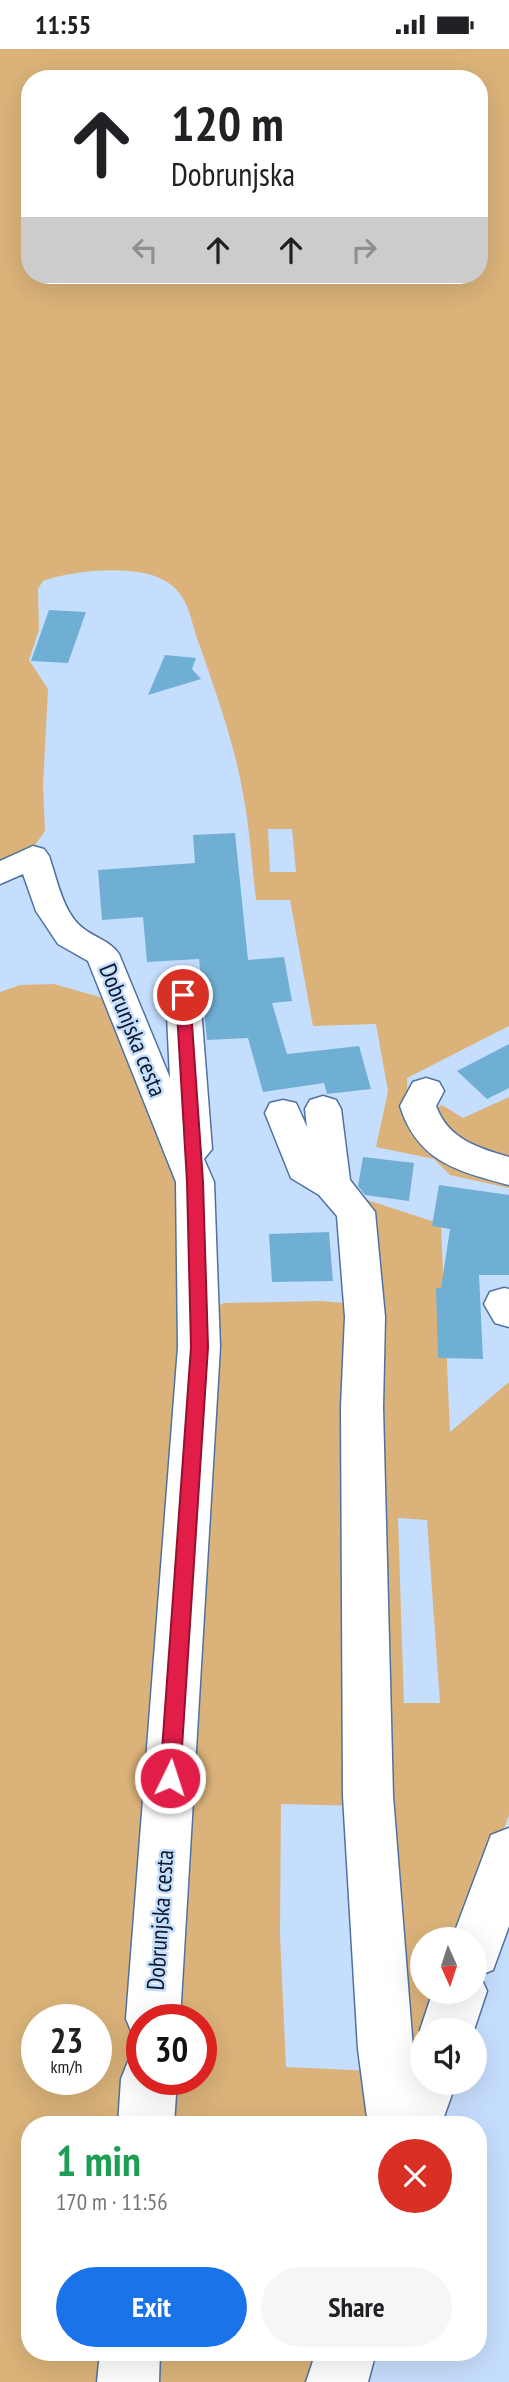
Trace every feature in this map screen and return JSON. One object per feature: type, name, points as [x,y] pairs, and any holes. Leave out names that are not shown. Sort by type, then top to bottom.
[{"type":"street","name":"Dobrunjska cesta","points":[[0,874],[33,856],[52,911],[70,936],[102,954],[195,1182],[199,1347],[154,2004]]},
{"type":"street","points":[[183,995],[195,1182]]},
{"type":"street","points":[[426,1091],[418,1106],[422,1124],[444,1148],[509,1171]]},
{"type":"street","points":[[303,1111],[304,1168],[332,1185],[356,1212],[365,1317],[362,1407],[368,1796],[385,2049],[395,2116]]},
{"type":"street","points":[[483,1927],[509,1853]]},
{"type":"street","points":[[147,2116],[148,2095]]},
{"type":"street","points":[[416,2116],[424,2095]]},
{"type":"street","points":[[128,2382],[129,2361]]},
{"type":"street","points":[[337,2382],[343,2361]]},
{"type":"shaded area","points":[[0,49],[509,49],[509,1026],[407,1078],[408,1110],[509,1177],[509,1188],[450,1175],[434,1159],[376,1147],[388,1091],[376,1024],[313,1026],[290,900],[256,900],[240,779],[218,699],[188,608],[174,588],[155,576],[124,570],[88,571],[43,581],[38,589],[39,630],[29,660],[48,689],[43,786],[45,831],[33,848],[0,865]],"holes":[[[268,829],[292,829],[296,872],[270,872]]]},
{"type":"shaded area","points":[[54,984],[117,1002],[187,1189],[188,1353],[146,2004],[126,2004],[126,2095],[139,2095],[138,2116],[21,2116],[21,2361],[114,2361],[111,2382],[0,2382],[0,992],[20,985]]},
{"type":"shaded area","points":[[509,1097],[509,1166],[469,1153],[427,1112],[442,1105],[463,1118]]},
{"type":"shaded area","points":[[361,1198],[441,1224],[450,1432],[509,1382],[509,1815],[468,1927],[410,1927],[410,2004],[438,2004],[429,2018],[410,2018],[410,2070],[403,2071]],"holes":[[[398,1518],[427,1520],[440,1703],[404,1703]]]},
{"type":"shaded area","points":[[322,1301],[344,1303],[354,1314],[363,1806],[281,1804],[280,1934],[286,2067],[374,2071],[376,2116],[163,2116],[165,2095],[217,2095],[217,2004],[171,2004],[210,1310],[224,1303]]},
{"type":"shaded area","points":[[149,2361],[323,2361],[316,2382],[148,2382]]},
{"type":"building","points":[[49,610],[86,612],[68,663],[31,661]]},
{"type":"building","points":[[165,655],[196,658],[192,669],[201,679],[148,695]]},
{"type":"building","points":[[235,833],[248,960],[284,957],[292,1001],[272,1003],[287,1054],[359,1046],[371,1089],[327,1094],[324,1083],[263,1092],[248,1038],[207,1040],[199,959],[147,962],[143,917],[102,920],[98,870],[195,863],[193,835]]},
{"type":"building","points":[[509,1044],[509,1088],[487,1099],[457,1071]]},
{"type":"building","points":[[363,1157],[414,1163],[409,1201],[365,1195],[358,1186]]},
{"type":"building","points":[[439,1185],[509,1195],[509,1275],[479,1275],[483,1359],[438,1358],[436,1288],[441,1288],[450,1229],[432,1226]]},
{"type":"building","points":[[329,1232],[333,1281],[272,1282],[269,1234]]},
{"type":"route","points":[[170,1778],[199,1347],[195,1182],[183,995]]}]
